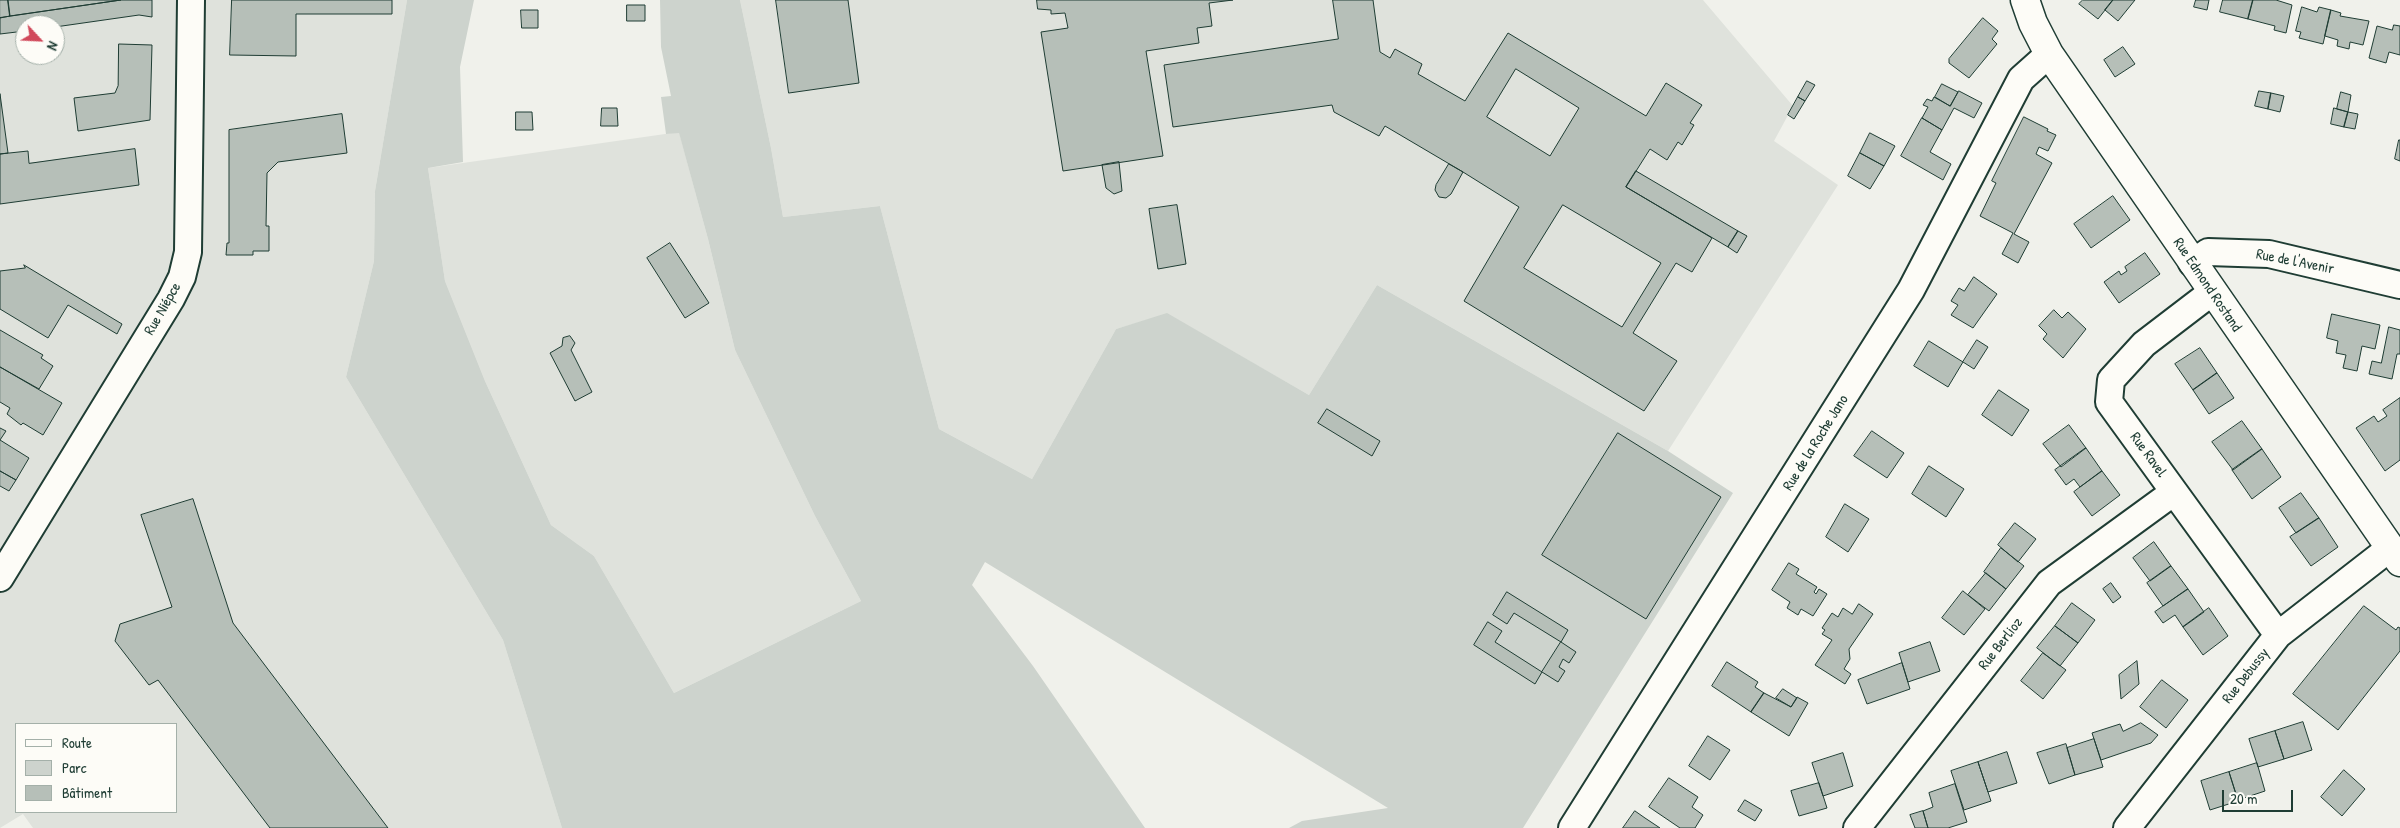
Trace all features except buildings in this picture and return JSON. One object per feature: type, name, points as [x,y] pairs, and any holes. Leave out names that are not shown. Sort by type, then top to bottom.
[{"type":"street","name":"Rue Niépce","points":[[0,578],[53,494],[182,277],[188,252],[190,0]]},
{"type":"street","name":"Rue Edmond Rostand","points":[[2026,0],[2033,23],[2049,54],[2395,555]]},
{"type":"street","name":"Rue de la Roche Jano","points":[[1572,828],[1911,290],[2021,79],[2049,54]]},
{"type":"street","name":"Rue de l'Avenir","points":[[2192,263],[2208,252],[2270,254],[2400,285]]},
{"type":"street","name":"Rue Ravel","points":[[2212,292],[2144,344],[2111,380],[2109,402],[2278,635]]},
{"type":"street","name":"Rue Berlioz","points":[[1858,828],[2049,583],[2174,492]]},
{"type":"street","name":"Rue Debussy","points":[[2127,828],[2278,635],[2395,555]]},
{"type":"shaded area","points":[[0,0],[407,0],[375,191],[374,261],[346,377],[503,640],[562,828],[33,828],[23,814],[0,828]]},
{"type":"shaded area","points":[[740,0],[1703,0],[1793,106],[1774,141],[1838,185],[1668,451],[1377,285],[1309,395],[1167,314],[1116,329],[1032,479],[939,429],[880,206],[783,217],[771,148]]},
{"type":"shaded area","points":[[679,132],[735,350],[815,516],[861,601],[674,693],[594,556],[551,525],[485,381],[445,281],[428,168]]},
{"type":"green space","points":[[407,0],[474,0],[460,67],[463,162],[428,168],[445,281],[485,381],[551,525],[594,556],[674,693],[861,601],[815,516],[735,350],[708,239],[679,133],[666,134],[661,97],[671,96],[661,47],[660,0],[740,0],[771,148],[783,217],[880,206],[939,429],[1032,479],[1116,329],[1167,313],[1309,395],[1377,285],[1668,451],[1733,493],[1523,828],[1289,828],[1302,821],[1388,808],[985,562],[972,585],[1033,666],[1145,828],[562,828],[503,640],[346,377],[374,261],[375,191]]}]
